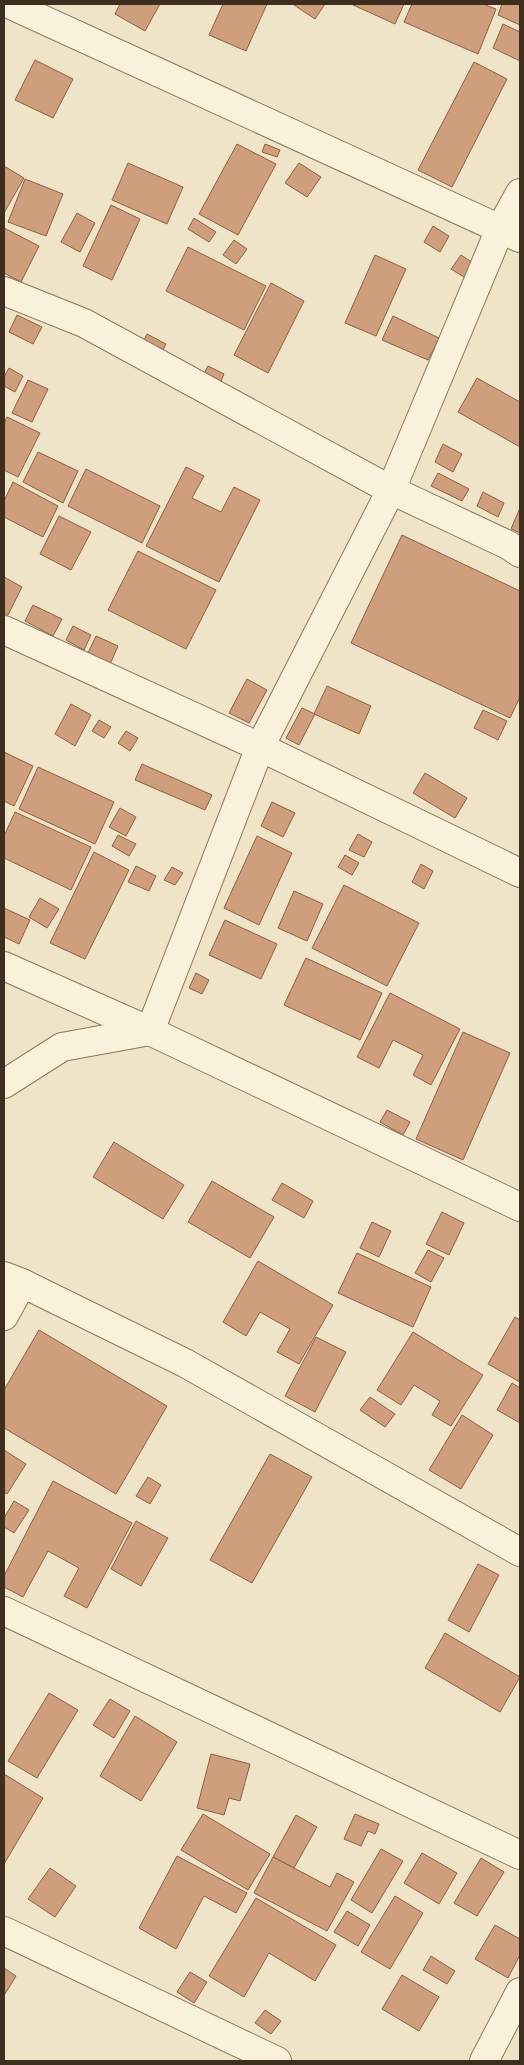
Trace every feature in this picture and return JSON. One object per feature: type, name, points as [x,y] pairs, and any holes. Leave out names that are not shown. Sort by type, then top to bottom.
[{"type":"street","points":[[9,4],[510,233]]},
{"type":"street","points":[[150,1031],[260,747],[391,490],[510,233],[520,193]]},
{"type":"street","points":[[4,292],[84,323],[391,490],[520,553]]},
{"type":"street","points":[[4,630],[260,747],[520,873]]},
{"type":"street","points":[[4,966],[150,1031],[520,1207]]},
{"type":"street","points":[[4,1084],[62,1046],[150,1031]]},
{"type":"street","points":[[4,1316],[13,1279],[185,1363],[520,1552]]},
{"type":"street","points":[[4,1610],[520,1855]]},
{"type":"street","points":[[4,1931],[277,2061]]},
{"type":"street","points":[[484,2061],[520,1992]]},
{"type":"building","points":[[120,4],[160,4],[145,31],[115,14]]},
{"type":"building","points":[[223,4],[267,4],[246,51],[209,35]]},
{"type":"building","points":[[295,4],[325,4],[315,19]]},
{"type":"building","points":[[351,4],[404,4],[395,24]]},
{"type":"building","points":[[412,4],[483,4],[496,9],[478,54],[404,22]]},
{"type":"building","points":[[502,4],[520,4],[520,25],[498,15]]},
{"type":"building","points":[[503,24],[520,32],[520,61],[493,48]]},
{"type":"building","points":[[35,60],[73,79],[53,118],[15,100]]},
{"type":"building","points":[[474,62],[507,79],[452,187],[418,170]]},
{"type":"building","points":[[237,144],[276,164],[238,235],[199,214]]},
{"type":"building","points":[[265,144],[280,150],[277,157],[262,152]]},
{"type":"building","points":[[128,163],[183,187],[167,224],[112,200]]},
{"type":"building","points":[[299,163],[321,177],[307,197],[285,183]]},
{"type":"building","points":[[4,166],[24,178],[4,213]]},
{"type":"building","points":[[25,179],[63,194],[46,236],[8,222]]},
{"type":"building","points":[[111,205],[140,219],[112,280],[83,266]]},
{"type":"building","points":[[77,213],[95,223],[80,252],[61,242]]},
{"type":"building","points":[[194,218],[216,232],[209,242],[188,229]]},
{"type":"building","points":[[433,226],[449,236],[440,252],[424,242]]},
{"type":"building","points":[[4,228],[39,246],[21,282],[4,273]]},
{"type":"building","points":[[234,240],[247,249],[236,264],[223,255]]},
{"type":"building","points":[[188,247],[266,286],[244,330],[166,291]]},
{"type":"building","points":[[375,255],[406,269],[376,336],[345,323]]},
{"type":"building","points":[[461,255],[473,263],[464,277],[451,269]]},
{"type":"building","points":[[271,283],[304,301],[268,373],[234,355]]},
{"type":"building","points":[[17,315],[42,327],[33,344],[9,332]]},
{"type":"building","points":[[393,316],[439,338],[428,360],[382,340]]},
{"type":"building","points":[[147,334],[166,344],[159,358],[140,348]]},
{"type":"building","points":[[208,366],[224,374],[219,386],[202,377]]},
{"type":"building","points":[[9,368],[23,376],[15,392],[4,386],[4,377]]},
{"type":"building","points":[[477,378],[520,402],[520,447],[458,412]]},
{"type":"building","points":[[28,380],[48,389],[32,422],[12,413]]},
{"type":"building","points":[[7,417],[40,433],[18,477],[4,470],[4,423]]},
{"type":"building","points":[[443,444],[462,454],[453,472],[435,462]]},
{"type":"building","points":[[38,452],[78,471],[63,503],[23,482]]},
{"type":"building","points":[[186,467],[204,476],[192,498],[221,512],[234,487],[260,500],[219,582],[146,546]]},
{"type":"building","points":[[86,469],[160,506],[142,543],[68,506]]},
{"type":"building","points":[[438,473],[469,489],[462,501],[431,486]]},
{"type":"building","points":[[13,482],[58,506],[43,537],[4,517],[4,501]]},
{"type":"building","points":[[483,492],[504,503],[498,517],[477,506]]},
{"type":"building","points":[[520,508],[520,533],[511,529]]},
{"type":"building","points":[[59,516],[91,532],[71,570],[40,554]]},
{"type":"building","points":[[402,535],[520,591],[520,697],[510,718],[351,643]]},
{"type":"building","points":[[138,551],[216,590],[186,649],[108,610]]},
{"type":"building","points":[[4,577],[22,587],[8,615],[4,613]]},
{"type":"building","points":[[33,605],[62,619],[53,636],[25,621]]},
{"type":"building","points":[[73,626],[91,635],[84,650],[66,640]]},
{"type":"building","points":[[96,636],[118,646],[110,664],[88,653]]},
{"type":"building","points":[[247,679],[267,690],[249,723],[229,713]]},
{"type":"building","points":[[327,686],[371,706],[359,734],[314,714]]},
{"type":"building","points":[[71,704],[91,715],[75,746],[55,734]]},
{"type":"building","points":[[302,708],[315,714],[299,745],[286,738]]},
{"type":"building","points":[[483,710],[507,721],[498,740],[474,728]]},
{"type":"building","points":[[99,720],[111,727],[104,738],[92,731]]},
{"type":"building","points":[[126,731],[138,738],[130,751],[118,743]]},
{"type":"building","points":[[4,752],[33,766],[14,806],[4,801]]},
{"type":"building","points":[[142,764],[212,795],[205,810],[135,780]]},
{"type":"building","points":[[38,767],[114,802],[95,844],[19,809]]},
{"type":"building","points":[[425,773],[467,798],[455,818],[413,793]]},
{"type":"building","points":[[272,802],[295,813],[283,837],[261,826]]},
{"type":"building","points":[[120,808],[136,817],[126,836],[109,827]]},
{"type":"building","points":[[15,812],[91,847],[71,890],[4,858],[4,836]]},
{"type":"building","points":[[358,834],[372,842],[364,857],[349,850]]},
{"type":"building","points":[[118,835],[136,844],[129,856],[112,846]]},
{"type":"building","points":[[257,836],[292,853],[259,925],[224,908]]},
{"type":"building","points":[[94,852],[129,870],[85,959],[50,943]]},
{"type":"building","points":[[345,855],[359,863],[352,875],[338,867]]},
{"type":"building","points":[[421,864],[433,871],[424,889],[412,882]]},
{"type":"building","points":[[136,866],[156,876],[149,891],[128,882]]},
{"type":"building","points":[[172,867],[183,873],[175,885],[164,880]]},
{"type":"building","points":[[344,885],[419,923],[387,986],[312,948]]},
{"type":"building","points":[[294,891],[323,904],[307,941],[278,928]]},
{"type":"building","points":[[40,898],[59,909],[47,928],[29,917]]},
{"type":"building","points":[[4,908],[30,920],[19,944],[4,937]]},
{"type":"building","points":[[225,920],[277,944],[261,979],[209,955]]},
{"type":"building","points":[[306,958],[382,993],[360,1040],[284,1005]]},
{"type":"building","points":[[196,973],[209,980],[202,994],[189,988]]},
{"type":"building","points":[[390,993],[460,1029],[431,1085],[413,1075],[423,1055],[393,1040],[379,1068],[357,1057]]},
{"type":"building","points":[[463,1032],[510,1053],[463,1160],[416,1139]]},
{"type":"building","points":[[387,1110],[410,1122],[403,1135],[380,1122]]},
{"type":"building","points":[[114,1142],[184,1185],[163,1219],[93,1177]]},
{"type":"building","points":[[212,1181],[274,1217],[250,1258],[188,1222]]},
{"type":"building","points":[[282,1183],[313,1201],[304,1218],[272,1200]]},
{"type":"building","points":[[442,1212],[464,1223],[449,1255],[426,1244]]},
{"type":"building","points":[[372,1222],[391,1231],[379,1257],[360,1248]]},
{"type":"building","points":[[428,1250],[444,1258],[431,1282],[415,1273]]},
{"type":"building","points":[[357,1253],[431,1287],[413,1327],[338,1293]]},
{"type":"building","points":[[258,1261],[333,1305],[299,1364],[277,1352],[290,1329],[260,1312],[246,1336],[223,1322]]},
{"type":"building","points":[[515,1317],[520,1320],[520,1382],[488,1364]]},
{"type":"building","points":[[39,1330],[167,1406],[116,1494],[4,1428],[4,1390]]},
{"type":"building","points":[[413,1332],[483,1375],[451,1426],[432,1415],[440,1401],[414,1385],[401,1405],[377,1390]]},
{"type":"building","points":[[316,1337],[346,1352],[315,1412],[285,1396]]},
{"type":"building","points":[[512,1383],[520,1388],[520,1423],[497,1410]]},
{"type":"building","points":[[370,1397],[395,1414],[385,1427],[360,1410]]},
{"type":"building","points":[[462,1415],[493,1435],[461,1489],[429,1470]]},
{"type":"building","points":[[4,1450],[26,1464],[7,1494],[4,1492]]},
{"type":"building","points":[[270,1454],[312,1477],[252,1583],[210,1560]]},
{"type":"building","points":[[148,1477],[161,1485],[150,1504],[136,1496]]},
{"type":"building","points":[[53,1481],[132,1523],[87,1608],[64,1596],[79,1568],[48,1551],[23,1597],[4,1587],[4,1576]]},
{"type":"building","points":[[14,1501],[29,1510],[14,1533],[4,1527],[4,1518]]},
{"type":"building","points":[[136,1521],[168,1538],[141,1586],[111,1569]]},
{"type":"building","points":[[478,1564],[499,1575],[469,1632],[448,1620]]},
{"type":"building","points":[[445,1633],[520,1677],[500,1712],[425,1668]]},
{"type":"building","points":[[49,1693],[78,1710],[37,1778],[8,1761]]},
{"type":"building","points":[[110,1699],[130,1711],[114,1738],[93,1725]]},
{"type":"building","points":[[135,1716],[177,1742],[141,1801],[100,1776]]},
{"type":"building","points":[[211,1754],[250,1764],[240,1801],[229,1798],[224,1815],[197,1808]]},
{"type":"building","points":[[4,1774],[43,1798],[4,1864]]},
{"type":"building","points":[[203,1814],[270,1854],[248,1890],[181,1850]]},
{"type":"building","points":[[355,1814],[379,1824],[375,1834],[368,1831],[361,1846],[344,1839]]},
{"type":"building","points":[[296,1815],[317,1827],[294,1868],[273,1857]]},
{"type":"building","points":[[381,1849],[403,1861],[372,1913],[351,1900]]},
{"type":"building","points":[[422,1853],[457,1873],[439,1904],[404,1883]]},
{"type":"building","points":[[177,1856],[247,1893],[236,1913],[204,1896],[176,1949],[139,1928]]},
{"type":"building","points":[[273,1857],[330,1887],[337,1873],[354,1882],[327,1931],[254,1893]]},
{"type":"building","points":[[481,1858],[504,1872],[477,1916],[454,1903]]},
{"type":"building","points":[[50,1868],[76,1886],[55,1917],[28,1899]]},
{"type":"building","points":[[395,1896],[423,1913],[390,1969],[361,1952]]},
{"type":"building","points":[[256,1898],[336,1945],[315,1981],[269,1953],[244,1997],[209,1976]]},
{"type":"building","points":[[347,1911],[370,1925],[358,1946],[334,1932]]},
{"type":"building","points":[[495,1925],[520,1939],[520,1955],[508,1978],[475,1959]]},
{"type":"building","points":[[431,1956],[455,1971],[447,1984],[423,1970]]},
{"type":"building","points":[[4,1968],[16,1976],[5,1994],[4,1993]]},
{"type":"building","points":[[190,1972],[207,1982],[194,2003],[177,1992]]},
{"type":"building","points":[[402,1975],[439,1997],[419,2031],[382,2009]]},
{"type":"building","points":[[265,2010],[281,2021],[271,2034],[255,2023]]}]
